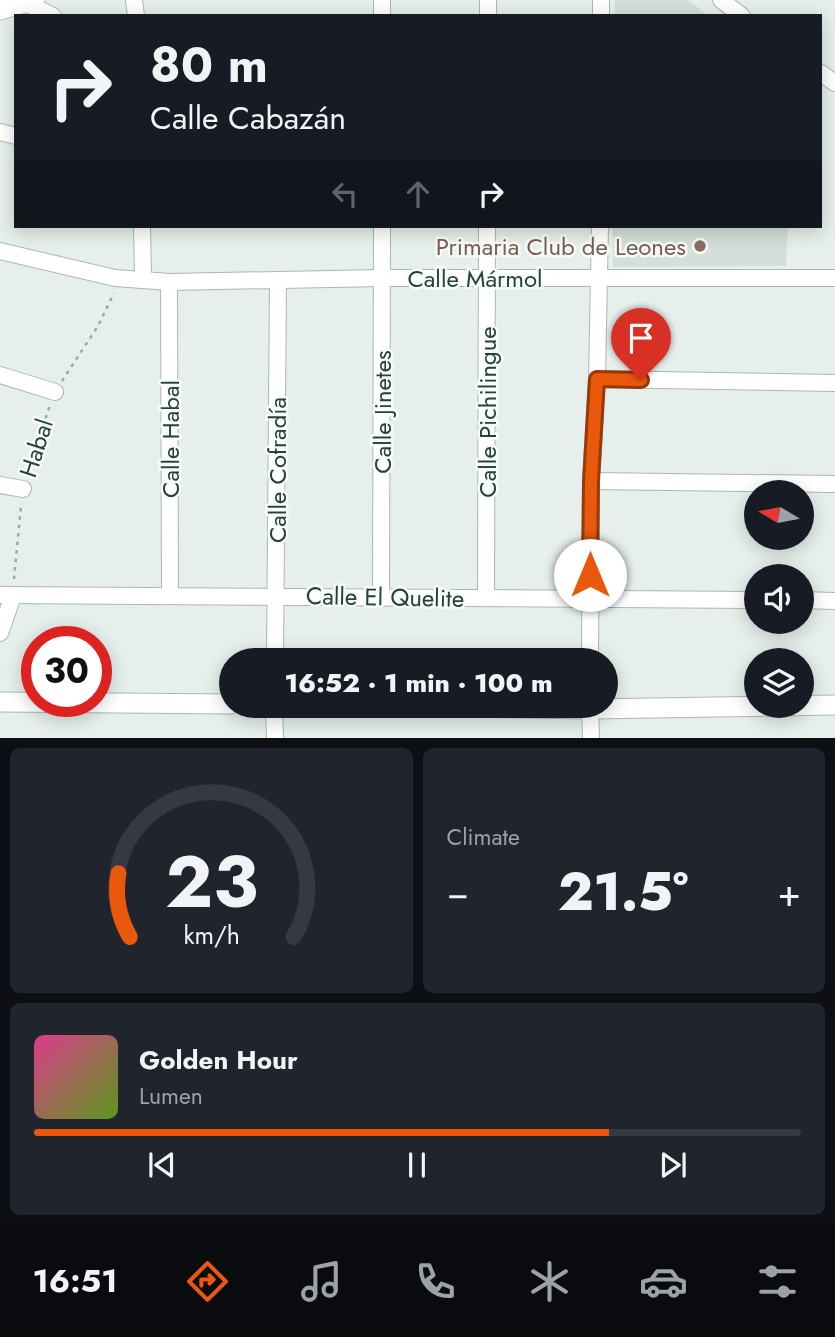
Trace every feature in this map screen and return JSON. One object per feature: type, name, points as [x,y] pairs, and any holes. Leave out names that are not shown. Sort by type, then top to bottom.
[{"type":"street","points":[[721,0],[739,14]]},
{"type":"street","points":[[0,10],[30,1],[50,14]]},
{"type":"street","points":[[142,228],[143,280]]},
{"type":"street","name":"Calle Jinetes","points":[[381,597],[382,228]]},
{"type":"street","name":"Calle Pichilingue","points":[[486,598],[487,228]]},
{"type":"street","points":[[590,648],[591,481],[597,379],[600,228]]},
{"type":"street","name":"Calle Mármol","points":[[0,251],[115,278],[169,282],[382,278],[835,278]]},
{"type":"street","name":"Calle Cofradía","points":[[275,648],[278,280]]},
{"type":"street","name":"Calle Habal","points":[[169,282],[170,596]]},
{"type":"street","points":[[0,375],[55,392]]},
{"type":"street","points":[[597,379],[835,383]]},
{"type":"street","points":[[591,481],[835,484]]},
{"type":"street","points":[[0,485],[23,489]]},
{"type":"street","points":[[0,633],[7,596]]},
{"type":"street","name":"Calle El Quelite","points":[[7,596],[744,600]]},
{"type":"street","points":[[814,600],[835,601]]},
{"type":"street","points":[[0,702],[219,704]]},
{"type":"street","points":[[618,707],[835,705]]},
{"type":"street","points":[[274,718],[275,738]]},
{"type":"street","points":[[590,718],[591,738]]},
{"type":"path","name":"Habal","points":[[7,596],[23,489],[55,392],[98,326],[114,292],[115,278]]},
{"type":"shaded area","points":[[615,0],[688,0],[706,14],[615,14]]},
{"type":"shaded area","name":"Primaria Club de Leones","points":[[613,228],[788,228],[786,266],[613,267]]},
{"type":"place","name":"Primaria Club de Leones","points":[[700,246]]},
{"type":"route","points":[[590,575],[591,481],[597,379],[641,380]]}]
